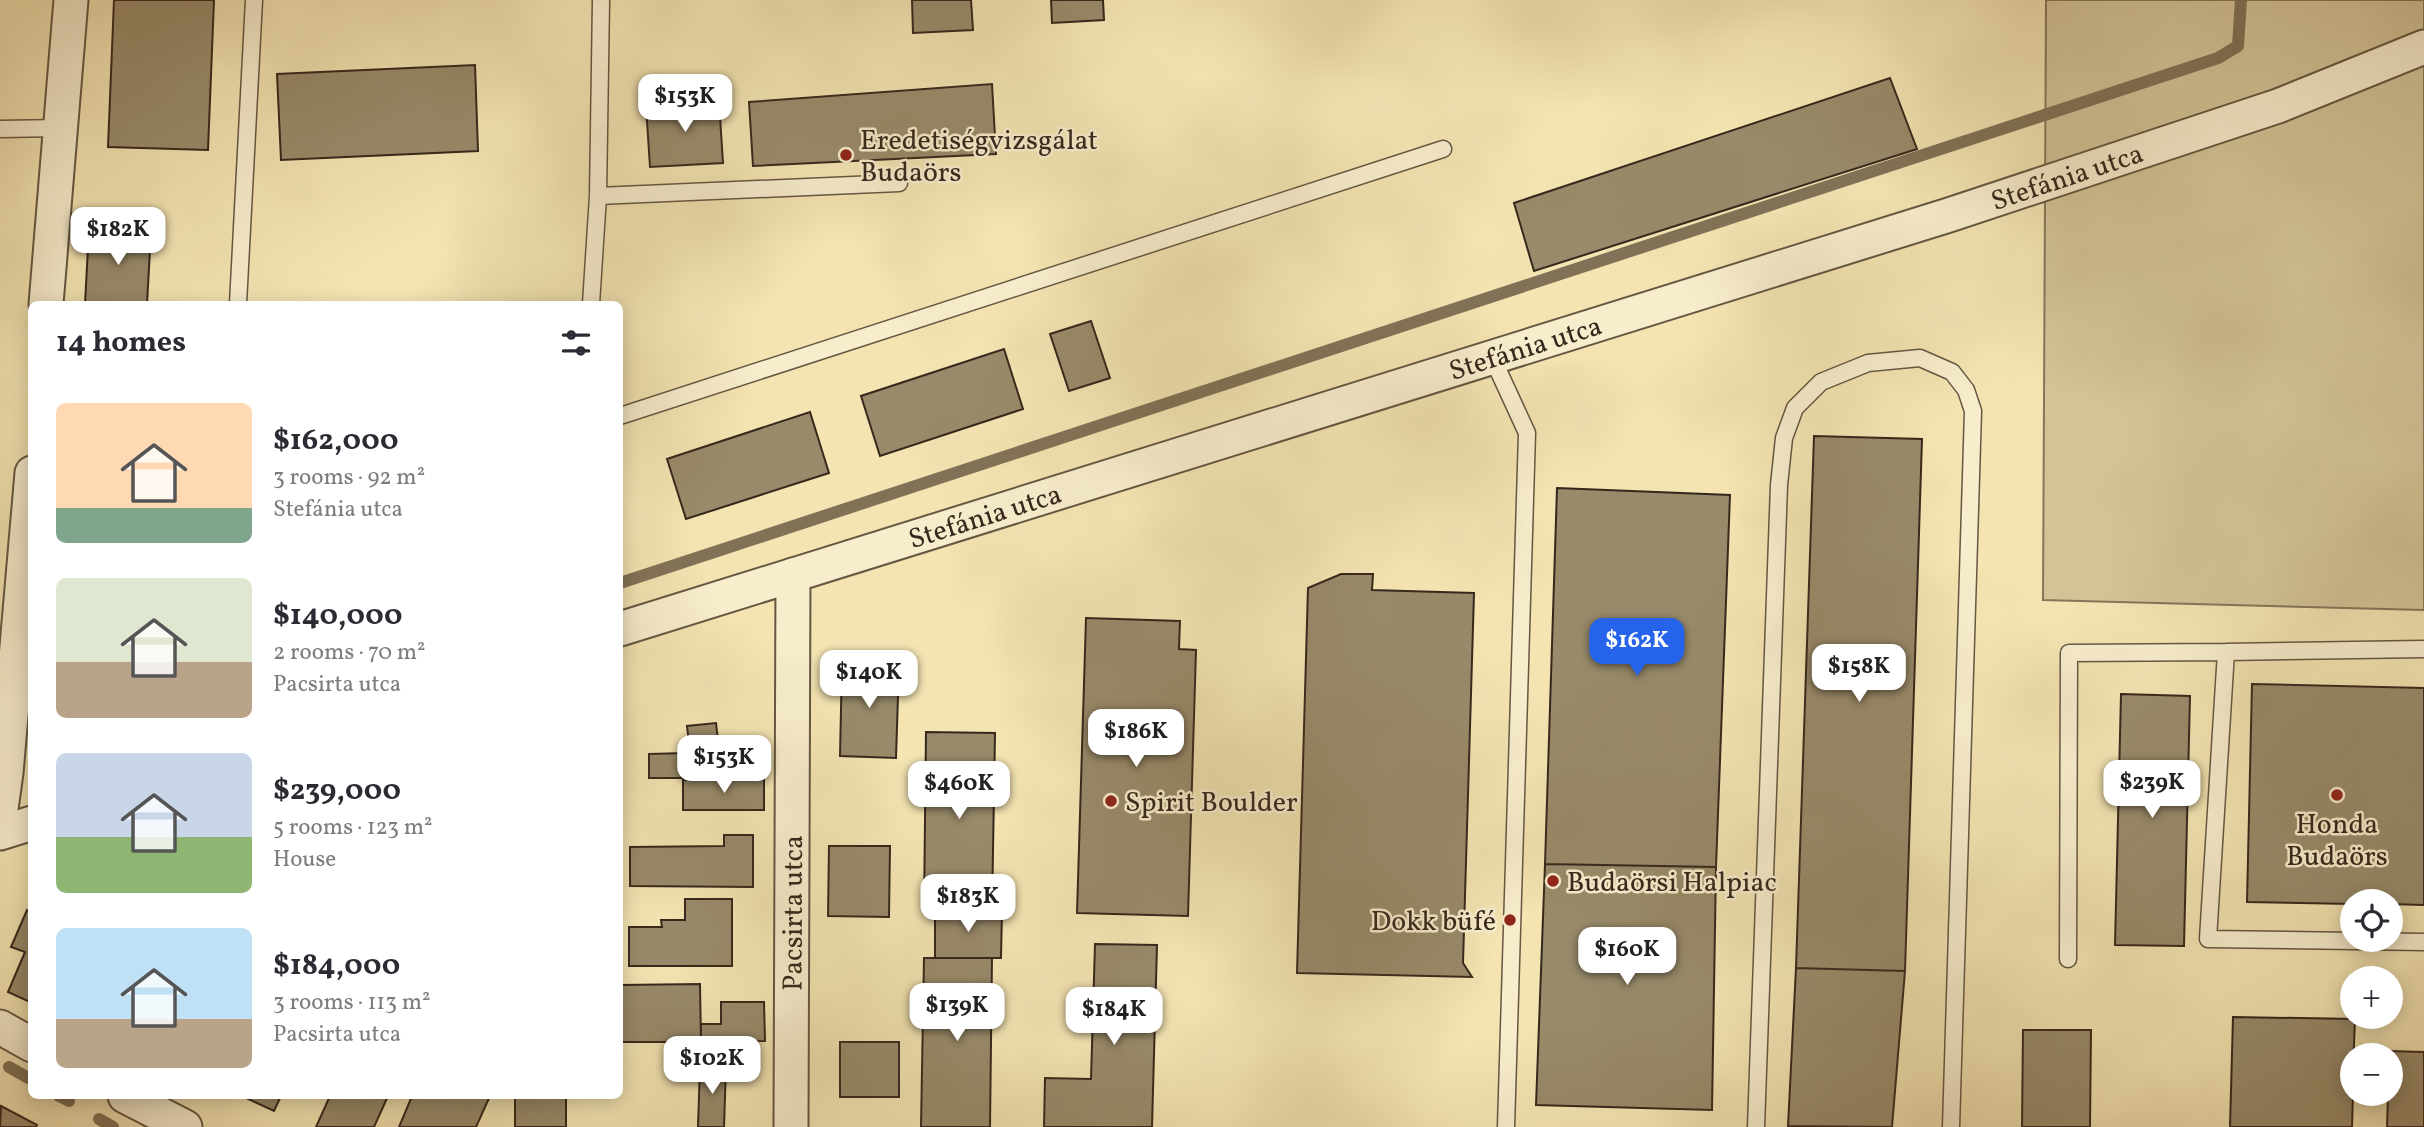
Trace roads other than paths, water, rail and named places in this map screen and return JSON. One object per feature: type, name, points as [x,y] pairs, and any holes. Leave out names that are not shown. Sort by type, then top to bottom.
[{"type":"street","points":[[46,301],[71,0]]},
{"type":"street","name":"Stefánia utca","points":[[623,628],[1936,219],[2252,115],[2424,47]]},
{"type":"street","points":[[0,816],[28,519]]},
{"type":"street","name":"Pacsirta utca","points":[[791,1127],[793,575]]},
{"type":"street","points":[[0,834],[28,824]]},
{"type":"street","points":[[0,1027],[28,1043]]},
{"type":"street","points":[[131,1099],[185,1127]]},
{"type":"lane","points":[[238,301],[254,0]]},
{"type":"lane","points":[[591,301],[598,196],[601,0]]},
{"type":"lane","points":[[0,130],[61,128]]},
{"type":"lane","points":[[623,415],[1443,149]]},
{"type":"lane","points":[[598,196],[899,183]]},
{"type":"lane","points":[[1492,357],[1527,433],[1506,1127]]},
{"type":"lane","points":[[1756,1127],[1779,485],[1784,438],[1795,408],[1821,382],[1868,363],[1920,358],[1952,372],[1966,390],[1973,411],[1951,1127]]},
{"type":"lane","points":[[2067,959],[2069,653],[2424,649]]},
{"type":"lane","points":[[2226,652],[2208,939],[2424,942]]},
{"type":"waterway","points":[[623,582],[2218,58],[2238,46],[2241,0]]},
{"type":"waterway","points":[[9,1067],[28,1078]]},
{"type":"waterway","points":[[65,1099],[69,1101]]},
{"type":"waterway","points":[[99,1119],[113,1127]]},
{"type":"place","name":"Eredetiségvizsgálat Budaörs","points":[[846,155]]},
{"type":"place","name":"Honda Budaörs","points":[[2337,795]]},
{"type":"place","name":"Spirit Boulder","points":[[1111,801]]},
{"type":"place","name":"Budaörsi Halpiac","points":[[1553,881]]},
{"type":"place","name":"Dokk büfé","points":[[1510,920]]}]
